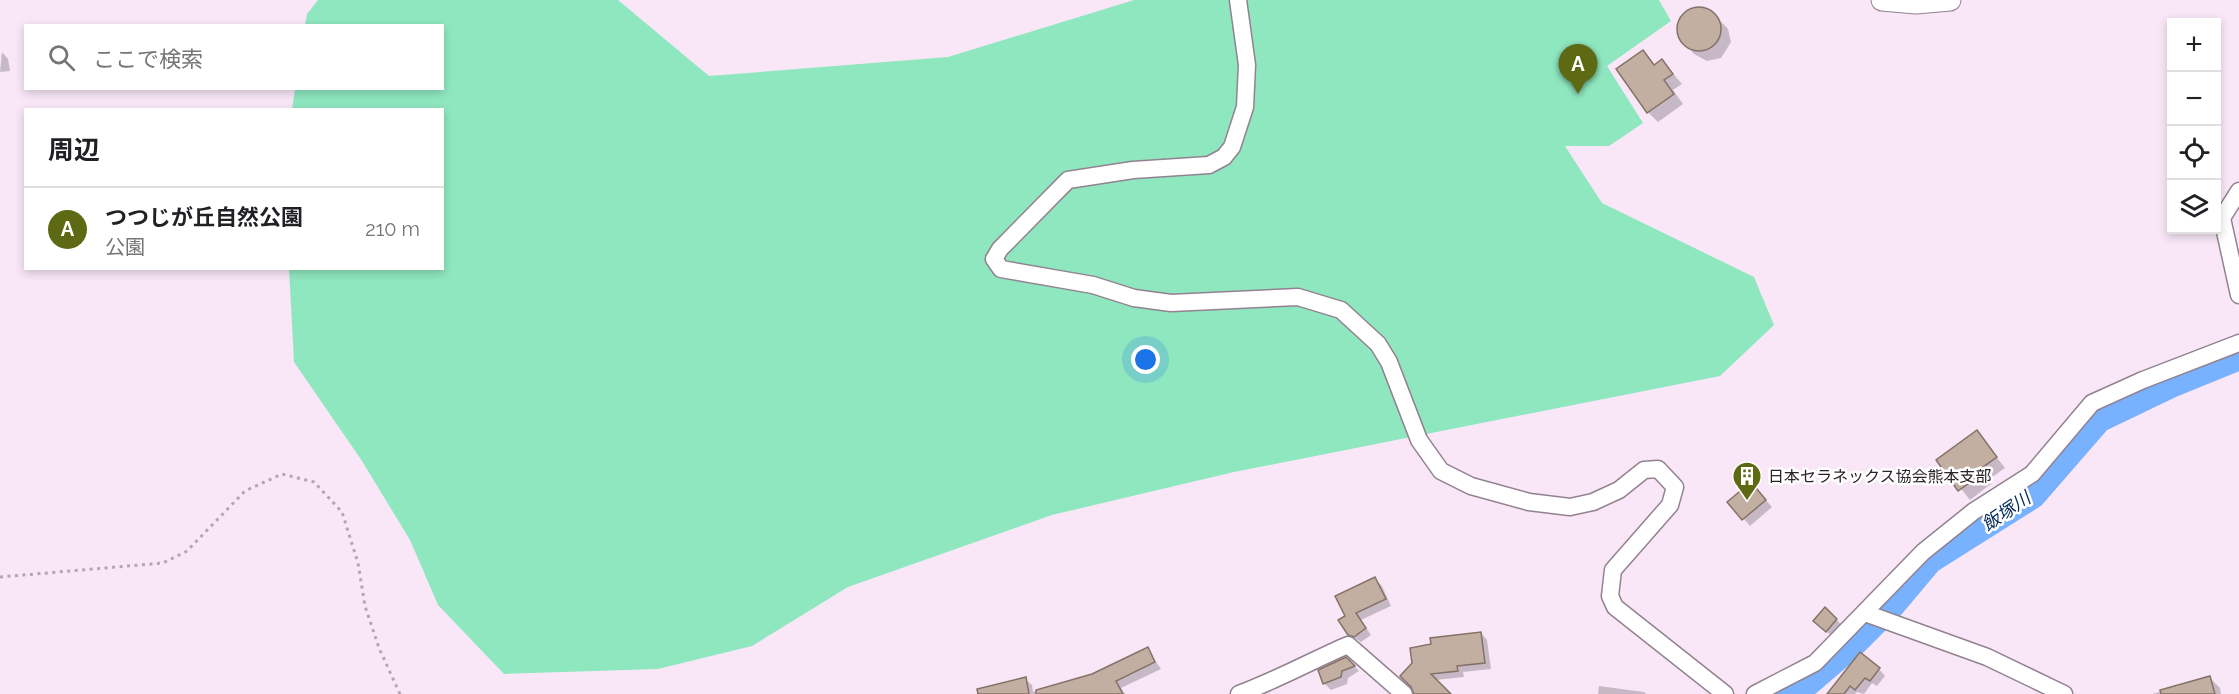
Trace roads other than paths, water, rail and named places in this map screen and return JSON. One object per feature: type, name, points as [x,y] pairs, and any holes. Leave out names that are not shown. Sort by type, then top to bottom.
[{"type":"street","points":[[1238,0],[1247,65],[1245,107],[1232,147],[1224,157],[1209,165],[1133,170],[1068,180],[1000,249],[994,259],[1001,269],[1093,285],[1134,297],[1171,303],[1298,297],[1341,310],[1378,344],[1419,440],[1441,471],[1471,486],[1529,502],[1570,507],[1593,502],[1619,490],[1644,471],[1658,469],[1675,487],[1675,496],[1670,505],[1613,570],[1610,596],[1615,607],[1725,694]]},
{"type":"street","points":[[1882,0],[1916,3],[1950,0]]},
{"type":"street","points":[[2239,191],[2222,218],[2239,295]]},
{"type":"street","points":[[1755,694],[1815,663],[1923,552],[1974,511],[2032,474],[2092,403],[2143,380],[2239,343]]},
{"type":"street","points":[[1865,613],[1987,657],[2064,694]]},
{"type":"street","points":[[1239,694],[1278,680],[1312,660],[1348,645],[1404,694]]},
{"type":"waterway","name":"飯塚川","points":[[1789,694],[1803,686],[1852,644],[1892,604],[1929,560],[2032,495],[2098,419],[2173,383],[2239,356]]},
{"type":"place","name":"つつじが丘自然公園","points":[[1578,94]]},
{"type":"place","name":"日本セラネックス協会熊本支部","points":[[1747,502]]}]
